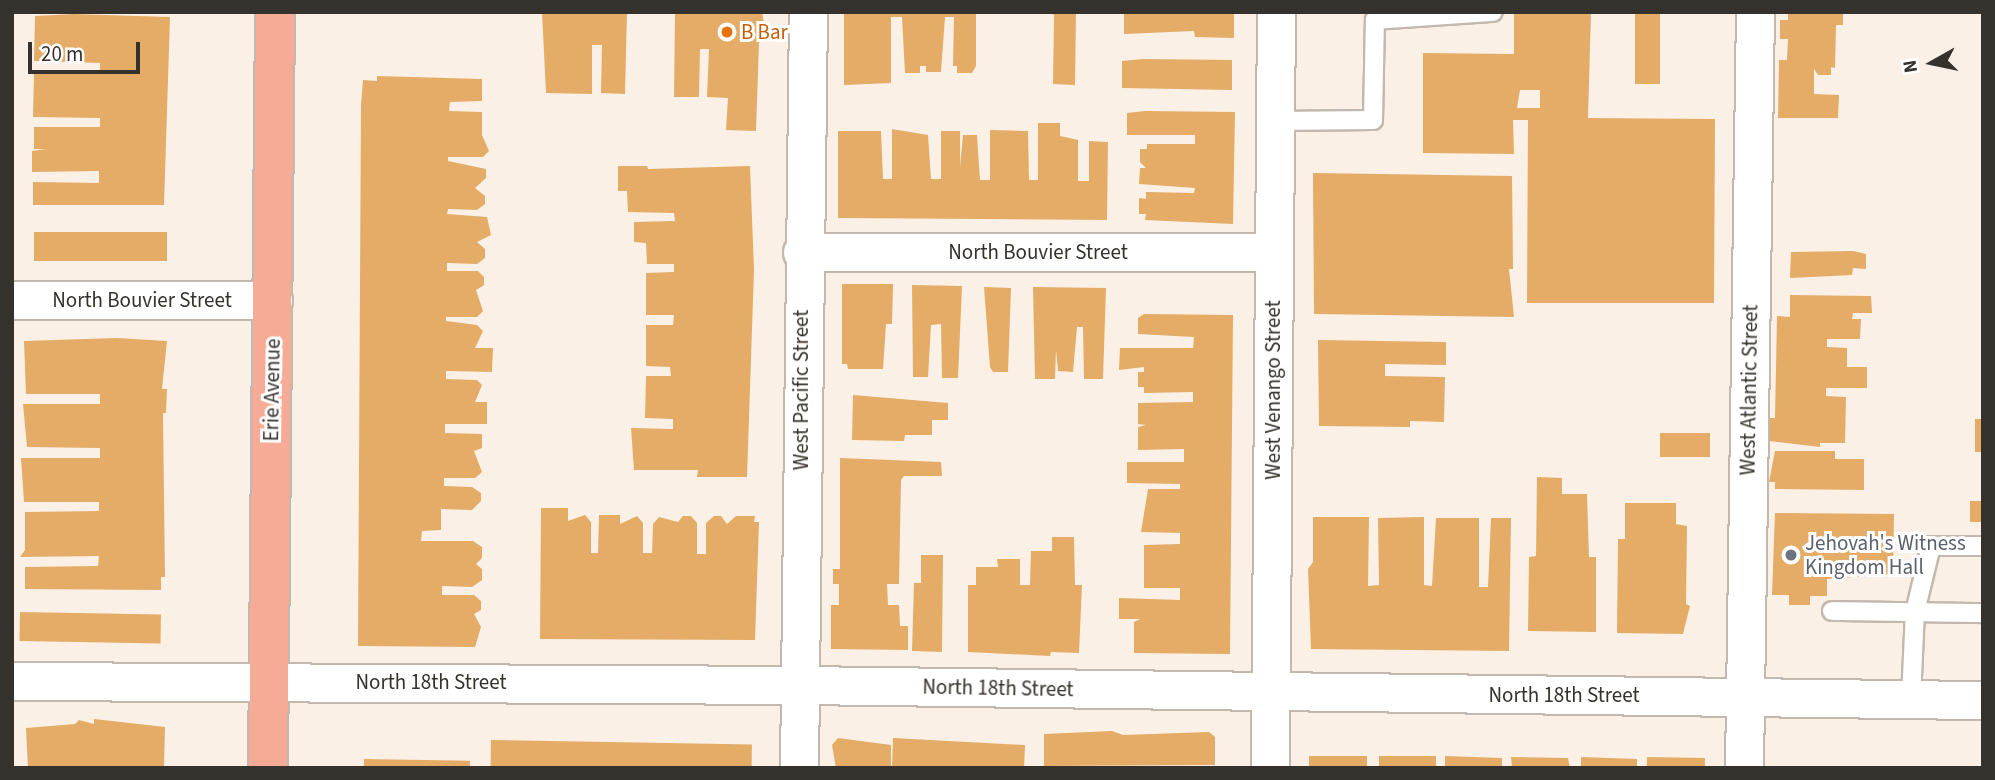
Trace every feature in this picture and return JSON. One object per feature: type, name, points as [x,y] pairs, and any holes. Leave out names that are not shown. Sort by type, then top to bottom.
[{"type":"main road","name":"Erie Avenue","points":[[268,768],[275,12]]},
{"type":"street","name":"West Pacific Street","points":[[799,768],[802,252],[808,12]]},
{"type":"street","name":"West Venango Street","points":[[1270,768],[1276,12]]},
{"type":"street","name":"West Atlantic Street","points":[[1744,768],[1755,12]]},
{"type":"street","name":"North Bouvier Street","points":[[802,252],[1274,252]]},
{"type":"street","name":"North Bouvier Street","points":[[12,300],[273,300]]},
{"type":"street","name":"North 18th Street","points":[[12,681],[799,685],[1983,700]]},
{"type":"lane","points":[[1275,121],[1373,120],[1375,20],[1493,12]]},
{"type":"lane","points":[[1911,699],[1915,612],[1931,546],[1983,546]]},
{"type":"lane","points":[[1832,611],[1983,613]]},
{"type":"building","points":[[542,12],[627,12],[625,94],[601,93],[602,45],[592,45],[592,94],[546,93]]},
{"type":"building","points":[[675,12],[762,12],[766,35],[759,43],[756,131],[726,130],[728,98],[707,97],[709,49],[700,49],[699,97],[674,97]]},
{"type":"building","points":[[844,12],[976,12],[976,66],[972,73],[957,73],[957,66],[953,66],[954,17],[945,17],[941,72],[926,72],[926,66],[920,66],[920,73],[905,73],[902,17],[891,17],[891,83],[844,85]]},
{"type":"building","points":[[1049,12],[1076,12],[1075,85],[1053,84],[1054,15]]},
{"type":"building","points":[[1124,12],[1234,13],[1234,38],[1195,37],[1194,31],[1124,34]]},
{"type":"building","points":[[1514,12],[1591,12],[1588,118],[1715,119],[1714,303],[1527,303],[1528,120],[1513,120],[1514,154],[1423,153],[1423,53],[1514,54]],"holes":[[[1520,90],[1540,90],[1540,108],[1517,108]]]},
{"type":"building","points":[[1635,12],[1660,12],[1660,84],[1635,84]]},
{"type":"building","points":[[1788,12],[1843,12],[1843,25],[1836,25],[1835,68],[1831,67],[1831,75],[1818,75],[1814,69],[1814,94],[1839,95],[1838,118],[1778,118],[1779,60],[1787,60],[1788,39],[1780,39],[1780,20],[1788,20]]},
{"type":"building","points":[[73,14],[170,17],[164,205],[33,205],[33,182],[99,183],[99,171],[32,172],[32,151],[46,149],[34,149],[34,127],[100,127],[100,118],[33,117],[34,72],[100,74],[100,63],[34,61],[35,16]]},
{"type":"building","points":[[1232,60],[1232,90],[1122,88],[1122,61]]},
{"type":"building","points":[[377,76],[482,79],[482,101],[450,102],[449,111],[482,112],[482,135],[489,151],[483,157],[448,157],[448,161],[486,169],[486,178],[475,188],[485,196],[485,204],[477,210],[448,209],[447,214],[487,217],[491,235],[477,242],[485,249],[485,258],[477,264],[447,263],[447,271],[478,271],[484,277],[484,285],[476,290],[483,311],[477,317],[446,317],[446,321],[477,325],[483,331],[475,348],[493,348],[492,372],[446,371],[446,379],[477,380],[482,385],[475,402],[487,402],[487,424],[445,424],[445,433],[482,434],[482,448],[474,451],[482,472],[475,478],[444,478],[444,486],[472,487],[481,493],[481,501],[472,510],[441,509],[441,530],[422,531],[421,541],[473,541],[482,547],[482,558],[476,564],[482,569],[482,580],[472,587],[442,586],[442,595],[474,595],[481,601],[481,610],[474,614],[481,627],[475,647],[358,646],[361,105],[363,80],[377,81]]},
{"type":"building","points":[[1235,112],[1233,224],[1145,220],[1146,214],[1139,214],[1139,198],[1146,199],[1146,192],[1194,193],[1195,188],[1139,184],[1140,168],[1146,168],[1140,162],[1140,149],[1147,149],[1147,144],[1195,144],[1195,135],[1127,135],[1127,113]]},
{"type":"building","points":[[1038,123],[1060,123],[1060,136],[1078,140],[1078,181],[1089,181],[1089,141],[1108,142],[1107,220],[838,218],[838,131],[881,131],[883,179],[892,179],[892,129],[928,135],[931,179],[941,179],[941,131],[960,131],[960,167],[963,135],[977,135],[980,180],[990,180],[990,130],[1028,131],[1029,180],[1038,180]]},
{"type":"building","points":[[618,166],[647,166],[648,169],[750,166],[754,270],[747,477],[697,477],[698,470],[634,470],[631,428],[673,429],[673,419],[645,418],[646,376],[671,376],[670,367],[646,366],[646,325],[673,325],[674,315],[646,315],[646,273],[674,272],[674,264],[647,264],[646,243],[634,242],[634,222],[675,221],[674,213],[628,212],[627,191],[618,191]]},
{"type":"building","points":[[1313,173],[1512,176],[1513,269],[1509,269],[1514,317],[1314,314]]},
{"type":"building","points":[[34,232],[167,232],[167,261],[34,261]]},
{"type":"building","points":[[1853,251],[1866,254],[1866,269],[1853,268],[1852,275],[1790,278],[1791,252]]},
{"type":"building","points":[[842,284],[893,284],[892,324],[886,324],[883,369],[848,369],[847,364],[842,364]]},
{"type":"building","points":[[912,285],[962,286],[958,378],[942,378],[941,324],[931,325],[928,377],[913,377]]},
{"type":"building","points":[[984,287],[1011,288],[1008,372],[993,372],[990,367]]},
{"type":"building","points":[[1033,287],[1106,288],[1103,379],[1084,379],[1083,327],[1077,327],[1073,372],[1058,371],[1056,350],[1055,379],[1035,379]]},
{"type":"building","points":[[1790,295],[1871,296],[1872,313],[1853,313],[1852,319],[1861,319],[1860,339],[1827,339],[1827,347],[1847,348],[1847,367],[1867,367],[1867,388],[1826,388],[1826,396],[1846,397],[1845,443],[1820,443],[1820,447],[1769,441],[1770,418],[1775,418],[1777,316],[1790,317]]},
{"type":"building","points":[[1144,314],[1233,315],[1230,654],[1134,653],[1134,622],[1140,619],[1119,619],[1119,598],[1180,600],[1180,588],[1144,588],[1144,545],[1180,544],[1180,533],[1141,532],[1148,489],[1180,489],[1180,484],[1127,483],[1127,462],[1184,462],[1184,449],[1138,450],[1138,427],[1146,425],[1138,424],[1138,403],[1193,402],[1193,392],[1144,393],[1144,387],[1138,387],[1138,372],[1144,372],[1144,367],[1119,370],[1120,348],[1193,348],[1194,337],[1138,334],[1138,318]]},
{"type":"building","points":[[117,338],[167,341],[162,389],[167,389],[166,413],[163,413],[165,577],[161,577],[161,590],[25,589],[25,567],[98,566],[99,556],[20,557],[25,550],[25,512],[99,511],[99,502],[24,502],[21,458],[100,458],[100,448],[27,447],[23,404],[100,404],[100,394],[26,394],[24,341]]},
{"type":"building","points":[[1318,340],[1446,342],[1446,365],[1385,364],[1385,376],[1445,377],[1444,422],[1410,421],[1410,427],[1319,426]]},
{"type":"building","points":[[853,395],[948,403],[948,420],[932,420],[932,435],[905,435],[904,441],[852,440]]},
{"type":"building","points":[[1975,419],[1983,419],[1983,452],[1975,452]]},
{"type":"building","points":[[1660,433],[1710,433],[1710,457],[1660,457]]},
{"type":"building","points":[[1775,451],[1835,451],[1835,459],[1864,459],[1864,490],[1775,489],[1775,482],[1769,482]]},
{"type":"building","points":[[840,458],[941,462],[942,476],[904,476],[901,480],[899,584],[887,584],[888,605],[899,605],[900,626],[908,626],[908,650],[831,649],[831,605],[839,605],[839,584],[833,584],[833,569],[840,569]]},
{"type":"building","points":[[1537,477],[1562,478],[1562,494],[1587,494],[1589,557],[1596,557],[1596,632],[1528,631],[1529,557],[1536,556]]},
{"type":"building","points":[[1970,501],[1983,501],[1983,522],[1970,522]]},
{"type":"building","points":[[1625,503],[1676,503],[1676,524],[1687,526],[1686,604],[1690,606],[1683,634],[1617,633],[1618,539],[1625,539]]},
{"type":"building","points":[[541,508],[568,508],[568,521],[585,515],[591,522],[591,553],[598,553],[599,515],[620,515],[620,524],[637,516],[643,523],[643,553],[652,553],[653,524],[659,517],[678,522],[683,516],[691,516],[697,523],[697,554],[706,554],[706,523],[714,516],[721,516],[727,524],[736,516],[755,516],[754,522],[759,522],[755,640],[540,639]]},
{"type":"building","points":[[1775,513],[1894,514],[1893,574],[1827,579],[1827,596],[1810,596],[1810,605],[1789,605],[1789,595],[1772,595]]},
{"type":"building","points":[[1313,517],[1369,517],[1368,586],[1379,585],[1378,518],[1424,517],[1424,585],[1432,586],[1436,518],[1479,518],[1479,587],[1488,587],[1491,518],[1511,518],[1509,651],[1311,649],[1308,569],[1313,562]]},
{"type":"building","points":[[1052,537],[1074,537],[1075,585],[1082,585],[1079,653],[1051,652],[1050,656],[968,652],[968,585],[976,585],[976,567],[998,567],[997,559],[1020,559],[1020,585],[1030,585],[1031,551],[1052,551]]},
{"type":"building","points":[[921,555],[943,555],[942,652],[912,651],[914,583],[921,583]]},
{"type":"building","points":[[20,612],[161,614],[160,643],[19,641]]},
{"type":"building","points":[[94,719],[165,727],[164,768],[28,768],[26,728],[75,724],[79,720],[94,724]]},
{"type":"building","points":[[1112,731],[1123,735],[1209,732],[1215,737],[1215,765],[1044,766],[1044,734]]},
{"type":"building","points":[[838,738],[891,745],[891,768],[836,768],[832,745]]},
{"type":"building","points":[[893,738],[1025,745],[1024,768],[892,768]]},
{"type":"building","points":[[491,740],[752,745],[752,768],[491,768]]},
{"type":"building","points":[[1309,756],[1367,756],[1367,768],[1309,768]]},
{"type":"building","points":[[1379,756],[1436,756],[1436,768],[1379,768]]},
{"type":"building","points":[[1445,756],[1502,758],[1502,768],[1445,768]]},
{"type":"building","points":[[1511,757],[1568,758],[1570,768],[1512,768]]},
{"type":"building","points":[[1581,757],[1637,759],[1637,768],[1581,768]]},
{"type":"building","points":[[1647,757],[1705,758],[1705,768],[1647,768]]},
{"type":"building","points":[[364,759],[470,761],[470,768],[364,768]]},
{"type":"place","name":"B Bar","points":[[727,32]]},
{"type":"place","name":"Jehovah's Witness Kingdom Hall","points":[[1791,555]]}]
